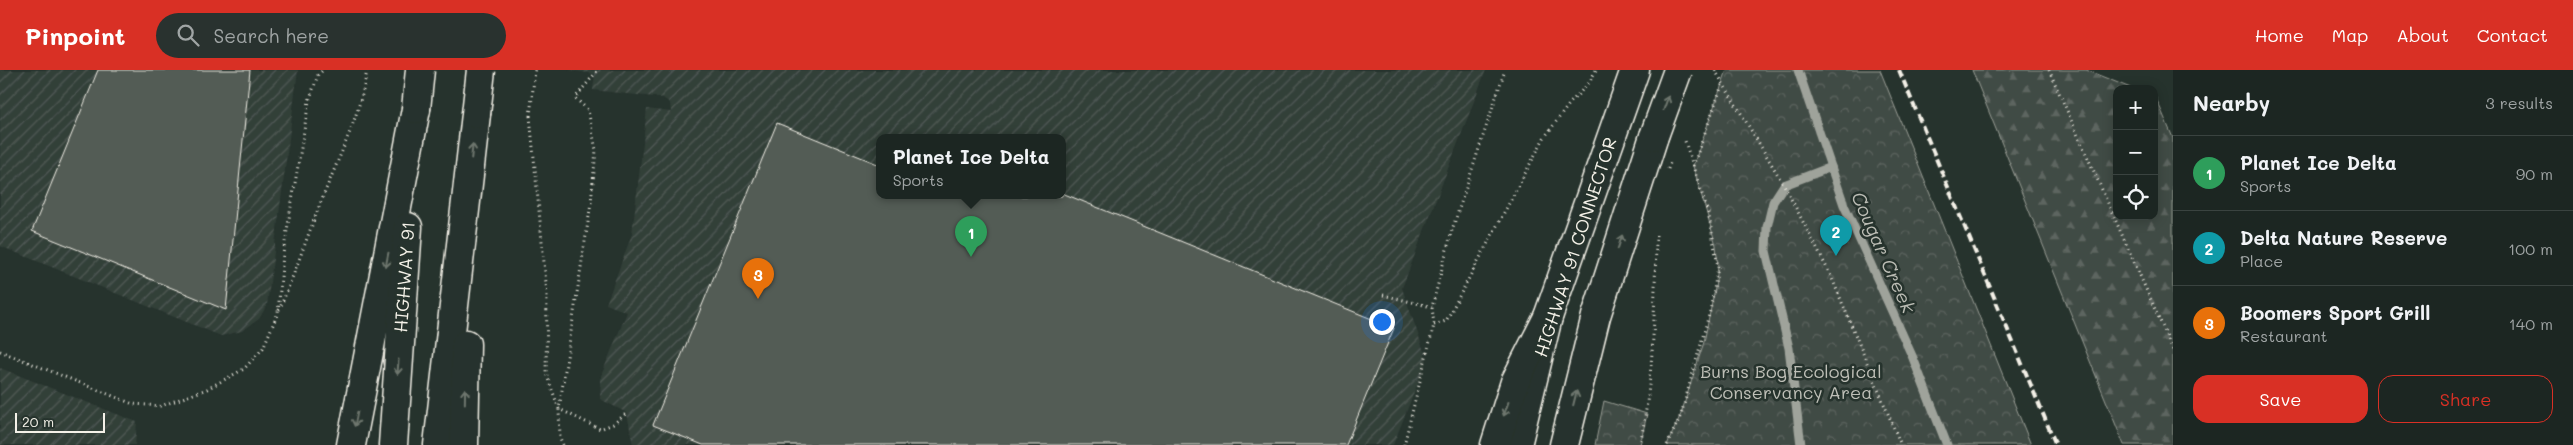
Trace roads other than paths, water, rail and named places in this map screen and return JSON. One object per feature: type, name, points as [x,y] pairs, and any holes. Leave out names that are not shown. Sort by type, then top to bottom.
[{"type":"main road","points":[[351,445],[416,109],[420,70]]},
{"type":"main road","points":[[438,445],[469,188],[481,70]]},
{"type":"main road","points":[[1564,445],[1596,316],[1654,136],[1678,70]]},
{"type":"main road","name":"HIGHWAY 91 CONNECTOR","points":[[1517,445],[1548,317],[1633,75]]},
{"type":"main road","name":"HIGHWAY 91","points":[[393,445],[416,109]]},
{"type":"main road","points":[[464,445],[469,188]]},
{"type":"main road","points":[[1495,445],[1515,382],[1548,317]]},
{"type":"waterway","name":"Cougar Creek","points":[[1798,70],[1844,205],[1913,358],[1947,445]]},
{"type":"waterway","points":[[1801,445],[1789,348],[1766,251],[1767,227],[1773,202],[1784,185],[1831,167]]},
{"type":"railway","points":[[1899,70],[2056,445]]},
{"type":"place","name":"Delta Nature Reserve","points":[[1836,256]]},
{"type":"place","name":"Planet Ice Delta","points":[[971,257]]},
{"type":"place","name":"Boomers Sport Grill","points":[[758,299]]},
{"type":"park label","name":"Burns Bog Ecological Conservancy Area","points":[[1791,381]]}]
